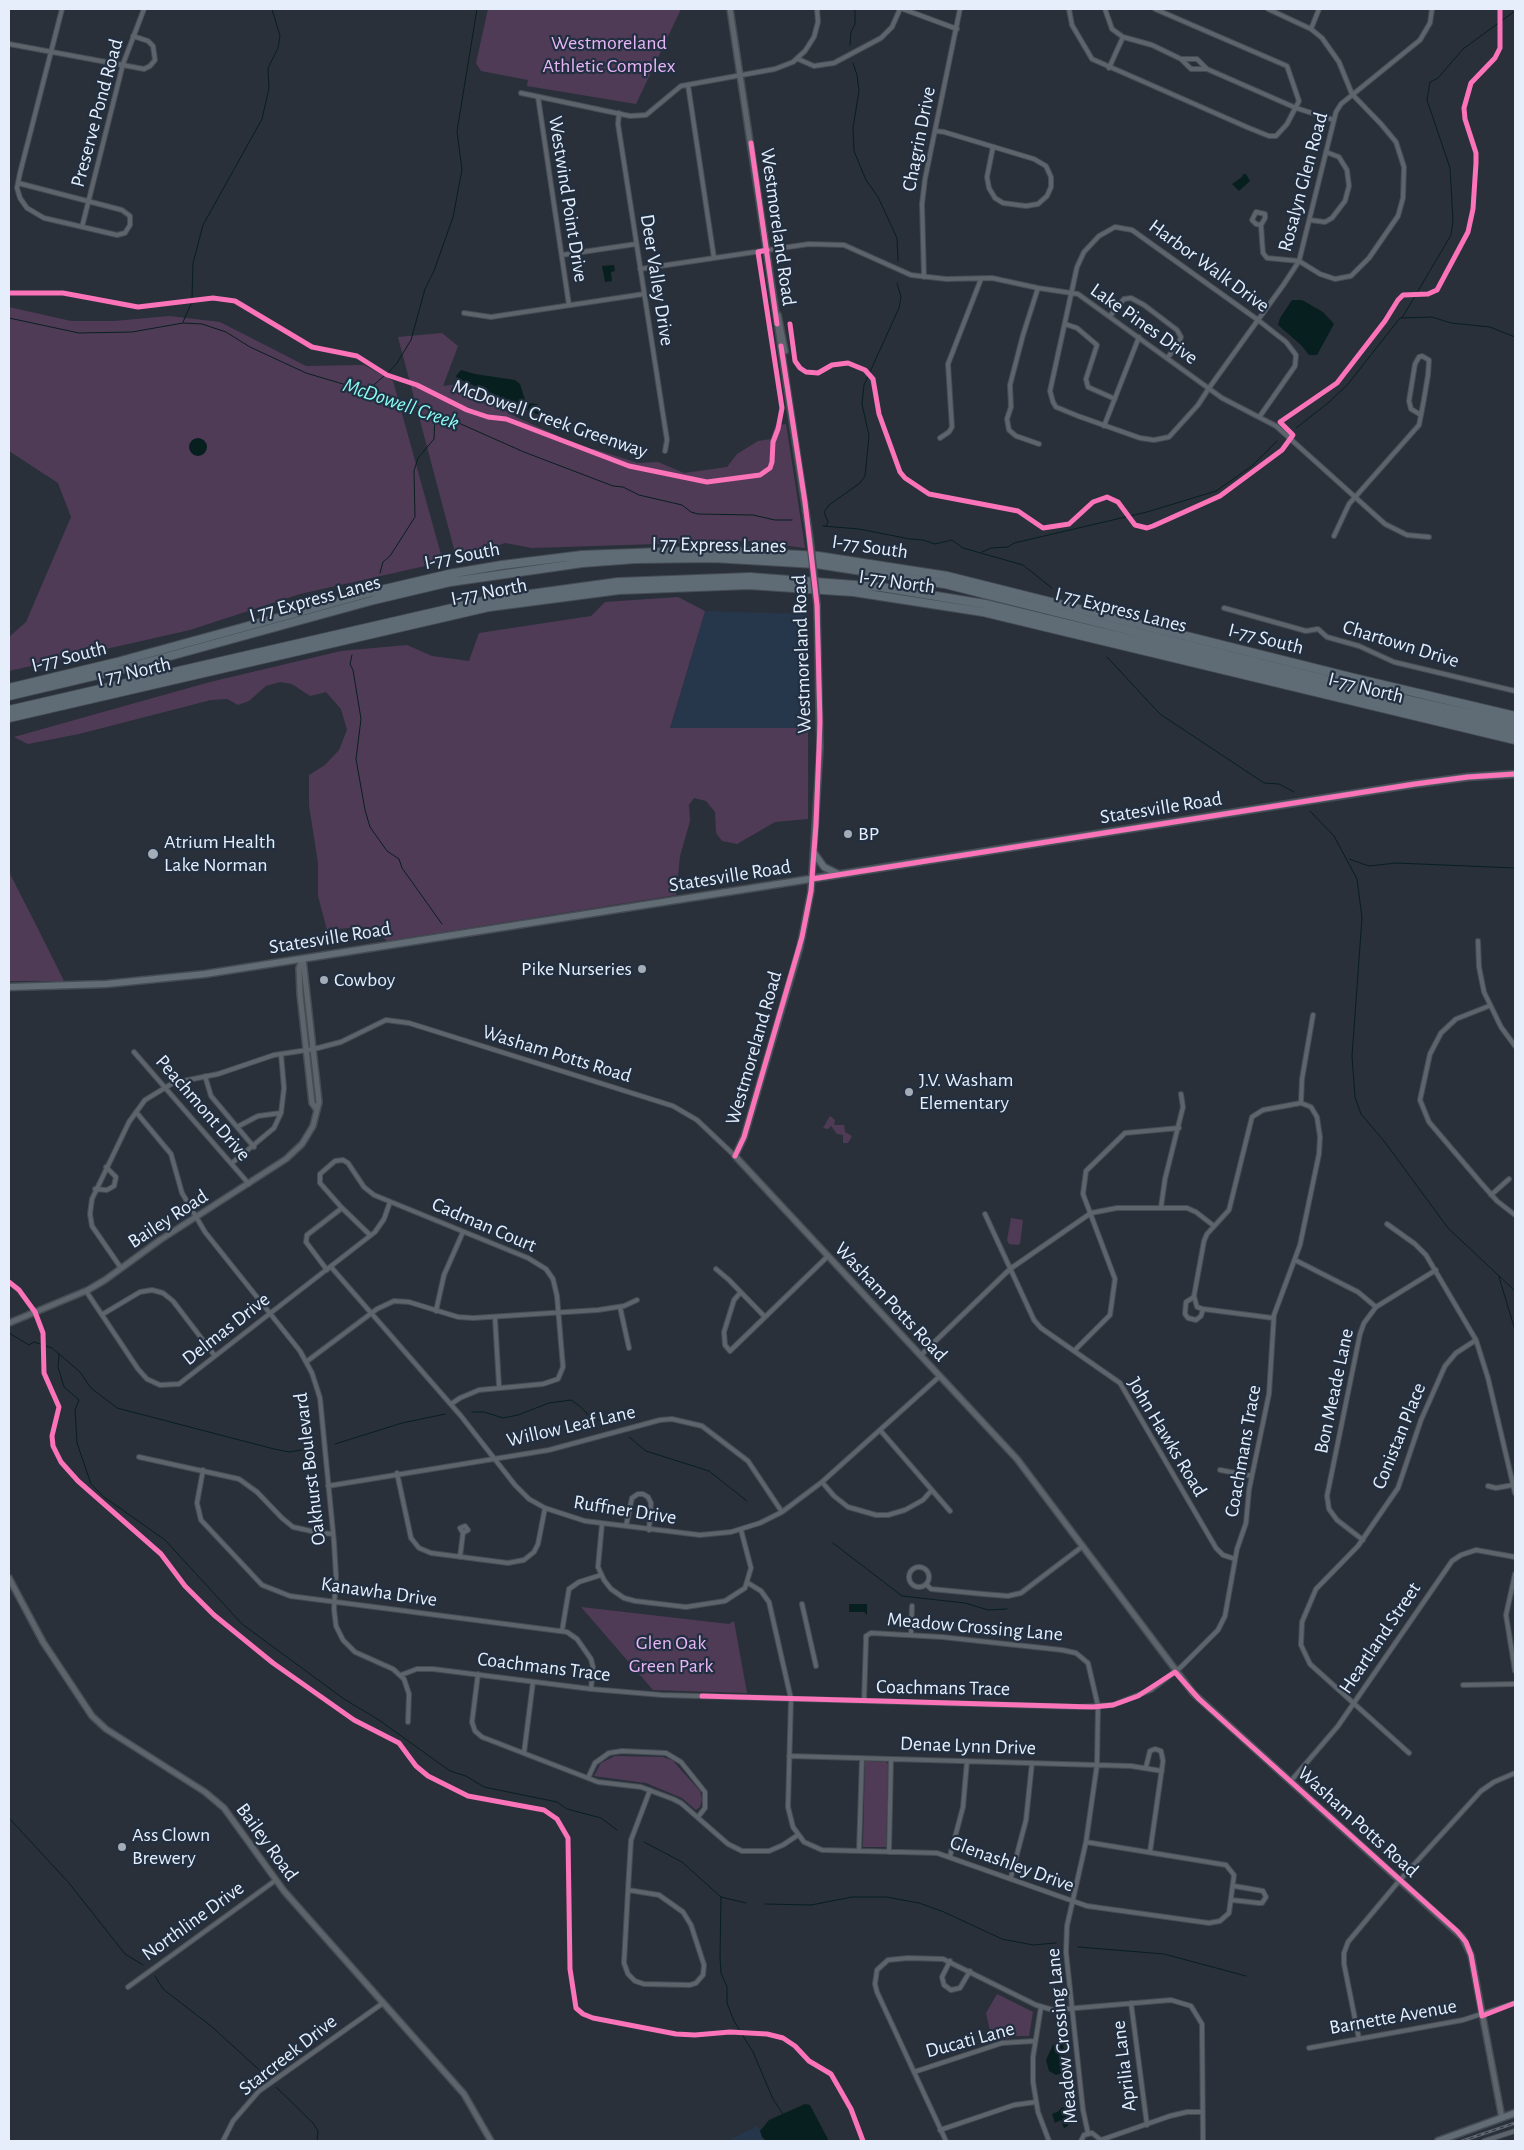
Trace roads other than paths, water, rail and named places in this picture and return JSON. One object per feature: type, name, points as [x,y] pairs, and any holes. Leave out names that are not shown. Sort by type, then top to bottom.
[{"type":"highway","name":"I-77 South","points":[[9,688],[117,662],[346,599],[440,576],[556,558],[625,552],[687,550],[801,555],[921,571],[1000,588],[1331,673],[1515,716]]},
{"type":"highway","name":"I 77 Express Lanes","points":[[11,695],[119,670],[348,606],[433,586],[556,566],[661,558],[792,562],[920,579],[998,596],[1269,665],[1515,724]]},
{"type":"highway","name":"I 77 Express Lanes","points":[[9,710],[488,600],[575,586],[697,578],[750,577],[829,582],[907,590],[985,604],[1489,726],[1515,734]]},
{"type":"highway","name":"I-77 North","points":[[266,658],[464,613],[566,595],[671,586],[802,588],[906,598],[983,612],[1515,740]]},
{"type":"highway","points":[[266,658],[315,639]]},
{"type":"highway","name":"I 77 North","points":[[9,718],[266,658]]},
{"type":"highway","points":[[1269,665],[1331,673]]},
{"type":"main road","name":"Statesville Road","points":[[9,986],[63,986],[142,981],[303,959],[1420,783],[1515,774]]},
{"type":"main road","points":[[814,852],[824,867],[840,874]]},
{"type":"main road","points":[[1438,2141],[1515,2113]]},
{"type":"street","points":[[18,183],[122,210],[130,216],[130,225],[125,233],[117,235],[82,227],[34,214],[20,198],[18,183],[62,9]]},
{"type":"street","name":"Preserve Pond Road","points":[[82,227],[123,64],[144,9]]},
{"type":"street","name":"Westmoreland Road","points":[[730,9],[810,539],[817,605],[820,722],[812,879],[800,947],[744,1137],[735,1156]]},
{"type":"street","points":[[521,93],[636,116],[646,115],[677,88],[780,68],[798,58],[814,37],[818,22],[818,9]]},
{"type":"street","points":[[798,58],[814,66],[834,63],[881,38],[894,22],[901,9],[957,29]]},
{"type":"street","name":"Chagrin Drive","points":[[924,277],[922,204],[960,9]]},
{"type":"street","points":[[1069,9],[1072,24],[1092,59],[1269,136],[1276,136],[1287,124],[1299,101],[1297,90],[1287,66],[1155,9]]},
{"type":"street","points":[[1105,9],[1112,28],[1122,37],[1152,45],[1180,59],[1190,69],[1207,69]]},
{"type":"street","points":[[1261,225],[1263,253],[1267,258],[1299,261],[1320,274],[1335,279],[1351,276],[1369,258],[1398,216],[1403,198],[1404,167],[1396,142],[1352,94],[1331,48],[1311,28],[1268,9]]},
{"type":"street","points":[[1311,28],[1319,9]]},
{"type":"street","name":"Rosalyn Glen Road","points":[[1154,440],[1168,437],[1175,433],[1198,406],[1299,261],[1334,120],[1341,104],[1420,40],[1430,23],[1432,9]]},
{"type":"street","points":[[9,44],[144,69],[155,60],[154,46],[133,36]]},
{"type":"street","points":[[1109,68],[1122,37]]},
{"type":"street","points":[[1180,59],[1197,59],[1207,69],[1296,108],[1334,120]]},
{"type":"street","points":[[688,85],[714,258]]},
{"type":"street","name":"Westwind Point Drive","points":[[538,97],[569,305]]},
{"type":"street","name":"Deer Valley Drive","points":[[619,113],[618,124],[667,440],[665,450]]},
{"type":"street","points":[[936,131],[993,147],[1046,166],[1051,177],[1051,187],[1038,204],[1026,206],[1003,203],[995,198],[989,188],[987,177],[993,147]]},
{"type":"street","points":[[1310,220],[1325,222],[1332,218],[1345,202],[1349,186],[1347,170],[1338,157],[1326,152]]},
{"type":"street","name":"Harbor Walk Drive","points":[[1154,440],[1140,438],[1104,426],[1056,406],[1051,396],[1077,267],[1084,252],[1099,236],[1115,227],[1124,227],[1132,230],[1258,320],[1292,347],[1296,363],[1293,371],[1260,416]]},
{"type":"street","points":[[562,256],[636,244]]},
{"type":"street","name":"Lake Pines Drive","points":[[640,269],[809,244],[844,245],[892,268],[924,277],[992,278],[1078,294],[1222,398],[1260,416],[1276,426],[1385,524],[1407,535],[1429,537]]},
{"type":"street","points":[[940,438],[950,432],[952,427],[948,364],[981,279]]},
{"type":"street","points":[[1038,288],[1010,385],[1011,407],[1007,419],[1009,430],[1016,436],[1039,444]]},
{"type":"street","points":[[464,313],[491,317],[644,294]]},
{"type":"street","points":[[1110,316],[1124,299],[1131,298],[1144,305],[1177,330],[1181,337],[1178,345],[1167,358]]},
{"type":"street","points":[[1065,324],[1078,328],[1097,345],[1086,379],[1087,386],[1115,399]]},
{"type":"street","points":[[1104,426],[1139,337]]},
{"type":"street","points":[[1334,536],[1340,520],[1355,497],[1419,425],[1421,415],[1430,360],[1422,356],[1419,357],[1415,364],[1409,406],[1421,415]]},
{"type":"street","name":"Chartown Drive","points":[[1224,608],[1306,631],[1318,628],[1327,637],[1359,646],[1394,662],[1515,692]]},
{"type":"street","points":[[1478,941],[1480,979],[1489,1006],[1515,1046]]},
{"type":"street","points":[[303,959],[299,968],[300,994],[312,1103],[317,1110]]},
{"type":"street","name":"Bailey Road","points":[[9,1323],[86,1291],[286,1159],[302,1144],[313,1126],[320,1102],[303,959]]},
{"type":"street","points":[[1489,1006],[1456,1019],[1441,1033],[1430,1054],[1420,1100],[1429,1122],[1492,1195],[1515,1215]]},
{"type":"street","points":[[1273,1318],[1203,1309],[1197,1307],[1194,1297],[1204,1241],[1214,1226],[1226,1216],[1229,1210],[1252,1117],[1263,1110],[1300,1103],[1302,1079],[1313,1015]]},
{"type":"street","name":"Washam Potts Road","points":[[121,1268],[92,1226],[90,1214],[95,1189],[136,1112],[145,1100],[164,1086],[218,1074],[281,1054],[306,1051],[346,1040],[379,1022],[392,1020],[409,1023],[673,1106],[689,1114],[735,1156],[1017,1459],[1084,1546],[1175,1672],[1199,1699],[1457,1931],[1466,1942],[1471,1955],[1502,2118]]},
{"type":"street","name":"Peachmont Drive","points":[[134,1052],[249,1184]]},
{"type":"street","points":[[232,1163],[254,1147],[274,1128],[281,1113],[284,1088],[281,1054]]},
{"type":"street","points":[[204,1076],[211,1096],[254,1147]]},
{"type":"street","points":[[1161,1207],[1165,1179],[1183,1107],[1181,1094]]},
{"type":"street","name":"Coachmans Trace","points":[[401,1675],[421,1668],[592,1689],[662,1695],[791,1699],[1098,1706],[1120,1703],[1138,1696],[1175,1672],[1222,1625],[1235,1559],[1246,1523],[1252,1476],[1270,1388],[1273,1318],[1279,1297],[1295,1260],[1305,1222],[1320,1142],[1319,1126],[1314,1112],[1300,1103]]},
{"type":"street","name":"Oakhurst Boulevard","points":[[136,1112],[171,1154],[182,1193],[196,1217],[306,1362],[320,1398],[336,1576],[334,1601],[336,1626],[349,1646],[360,1656],[393,1668],[401,1675]]},
{"type":"street","points":[[237,1126],[258,1116],[281,1113]]},
{"type":"street","points":[[1074,1351],[1107,1319],[1112,1310],[1114,1275],[1083,1194],[1086,1171],[1125,1133],[1179,1128]]},
{"type":"street","name":"Cadman Court","points":[[370,1235],[342,1208],[325,1189],[319,1179],[322,1171],[340,1160],[351,1166],[369,1192],[528,1258],[546,1269],[555,1285],[563,1367],[558,1379],[543,1384],[499,1386],[472,1391],[451,1404]]},
{"type":"street","points":[[95,1189],[107,1190],[114,1186],[116,1177],[106,1167]]},
{"type":"street","points":[[1492,1195],[1509,1179]]},
{"type":"street","name":"Delmas Drive","points":[[86,1291],[138,1369],[156,1384],[179,1384],[370,1235],[380,1225],[390,1202]]},
{"type":"street","name":"Ruffner Drive","points":[[342,1208],[307,1235],[306,1242],[451,1404],[529,1499],[565,1516],[602,1524],[700,1535],[741,1530],[782,1512],[822,1482],[940,1376]]},
{"type":"street","points":[[921,1355],[1010,1269],[1091,1213],[1117,1208],[1188,1208],[1214,1226]]},
{"type":"street","name":"John Hawks Road","points":[[985,1214],[1034,1320],[1120,1383],[1216,1548],[1223,1556],[1235,1559]]},
{"type":"street","points":[[1386,1224],[1415,1244],[1436,1270],[1476,1340],[1484,1364],[1515,1493]]},
{"type":"street","points":[[436,1311],[444,1275],[463,1232]]},
{"type":"street","points":[[740,1293],[734,1300],[724,1332],[725,1345],[730,1351],[828,1256]]},
{"type":"street","points":[[1295,1260],[1358,1292],[1376,1307]]},
{"type":"street","points":[[716,1269],[765,1318]]},
{"type":"street","name":"Bon Meade Lane","points":[[1363,1540],[1337,1520],[1330,1509],[1327,1496],[1360,1334],[1364,1323],[1376,1307],[1436,1270]]},
{"type":"street","points":[[103,1314],[140,1292],[152,1290],[164,1293],[173,1301],[215,1356]]},
{"type":"street","points":[[1194,1297],[1186,1302],[1185,1314],[1196,1320],[1201,1316],[1203,1309]]},
{"type":"street","points":[[306,1362],[371,1313],[394,1301],[409,1302],[461,1317],[495,1318],[620,1307],[637,1300]]},
{"type":"street","points":[[620,1307],[629,1348]]},
{"type":"street","points":[[495,1318],[499,1386]]},
{"type":"street","name":"Conistan Place","points":[[1409,1753],[1310,1664],[1302,1649],[1300,1632],[1306,1606],[1316,1589],[1326,1576],[1349,1556],[1363,1540],[1398,1488],[1421,1420],[1445,1366],[1456,1353],[1476,1340]]},
{"type":"street","name":"Willow Leaf Lane","points":[[328,1486],[565,1447],[660,1420],[682,1419],[702,1426],[748,1461],[782,1512]]},
{"type":"street","points":[[880,1430],[950,1511]]},
{"type":"street","points":[[139,1457],[230,1476],[248,1484],[293,1527],[332,1534]]},
{"type":"street","name":"Kanawha Drive","points":[[203,1470],[197,1503],[202,1520],[246,1570],[262,1585],[275,1591],[334,1601],[562,1631],[577,1639],[587,1652],[593,1667],[592,1689]]},
{"type":"street","points":[[1220,1470],[1252,1476]]},
{"type":"street","points":[[397,1474],[412,1541],[426,1552],[508,1563],[528,1558],[538,1544],[545,1508]]},
{"type":"street","points":[[822,1482],[834,1496],[848,1507],[876,1515],[888,1515],[905,1510],[923,1500],[931,1491]]},
{"type":"street","points":[[1488,1486],[1496,1488],[1513,1485]]},
{"type":"street","points":[[626,1526],[632,1498],[638,1494],[643,1494],[648,1497],[651,1504],[649,1530]]},
{"type":"street","points":[[602,1524],[598,1552],[600,1575],[611,1590],[624,1598],[679,1607],[699,1606],[725,1600],[739,1593],[748,1583],[751,1562],[741,1530]]},
{"type":"street","points":[[460,1557],[463,1534]]},
{"type":"street","points":[[926,1584],[931,1589],[983,1594],[1008,1596],[1021,1593],[1084,1546]]},
{"type":"street","name":"Heartland Street","points":[[1290,1782],[1325,1743],[1452,1561],[1461,1555],[1476,1550],[1515,1557]]},
{"type":"street","points":[[918,1567],[927,1571],[929,1577],[926,1584],[919,1588],[912,1585],[909,1579],[912,1570],[918,1567]]},
{"type":"street","points":[[1515,1574],[1506,1615],[1514,1651],[1515,1671]]},
{"type":"street","points":[[562,1631],[569,1589],[578,1582],[600,1575]]},
{"type":"street","name":"Bailey Road","points":[[9,1578],[43,1642],[92,1716],[106,1729],[218,1801],[276,1880],[464,2094],[490,2141]]},
{"type":"street","points":[[478,1674],[472,1717],[475,1731],[482,1737],[598,1782],[630,1785],[650,1790],[681,1803],[728,1844],[742,1851],[769,1851],[783,1845],[798,1835],[789,1818],[788,1807],[791,1699],[769,1602],[762,1591],[748,1583]]},
{"type":"street","points":[[802,1604],[816,1666]]},
{"type":"street","points":[[911,1634],[912,1606]]},
{"type":"street","name":"Meadow Crossing Lane","points":[[864,1701],[866,1636],[871,1633],[911,1634],[1076,1653],[1084,1658],[1090,1668],[1098,1706],[1097,1765],[1086,1842],[1067,1926],[1066,1952],[1083,2110],[1088,2133]]},
{"type":"street","points":[[401,1675],[409,1694],[408,1722]]},
{"type":"street","points":[[524,1754],[533,1682]]},
{"type":"street","points":[[1463,1685],[1515,1684]]},
{"type":"street","points":[[1146,1767],[1147,1754],[1158,1749],[1163,1754],[1162,1771],[1150,1852]]},
{"type":"street","points":[[588,1778],[595,1764],[609,1753],[622,1751],[666,1753],[681,1762],[706,1792],[705,1808],[698,1817]]},
{"type":"street","name":"Denae Lynn Drive","points":[[790,1756],[1097,1765],[1146,1767],[1162,1771]]},
{"type":"street","points":[[859,1851],[862,1758]]},
{"type":"street","points":[[889,1852],[891,1759]]},
{"type":"street","points":[[950,1856],[963,1807],[967,1761]]},
{"type":"street","points":[[1010,1877],[1026,1820],[1032,1763]]},
{"type":"street","points":[[1358,2039],[1344,1964],[1344,1953],[1354,1933],[1399,1880],[1480,1791],[1494,1782],[1515,1773]]},
{"type":"street","points":[[628,1890],[659,1895],[683,1912],[691,1925],[704,1965],[703,1975],[696,1983],[690,1985],[639,1983],[628,1974],[624,1963],[628,1890],[631,1840],[650,1790]]},
{"type":"street","name":"Glenashley Drive","points":[[798,1835],[812,1846],[822,1850],[937,1853],[1010,1877],[1072,1902],[1215,1923],[1226,1917],[1232,1900],[1234,1886]]},
{"type":"street","points":[[1086,1842],[1222,1863],[1231,1869],[1234,1875],[1234,1886],[1263,1891],[1266,1897],[1259,1904],[1232,1900]]},
{"type":"street","name":"Northline Drive","points":[[128,1987],[276,1880]]},
{"type":"street","points":[[946,2141],[877,1992],[875,1977],[882,1964],[892,1959],[936,1958],[950,1960],[1041,2007],[1061,2011],[1131,2003],[1178,2001],[1191,2006],[1199,2016],[1203,2032],[1203,2141]]},
{"type":"street","points":[[950,1960],[942,1977],[944,1985],[950,1990],[960,1988],[970,1971]]},
{"type":"street","name":"Starcreek Drive","points":[[223,2141],[233,2121],[260,2091],[383,2003]]},
{"type":"street","name":"Aprilia Lane","points":[[1131,2003],[1146,2125]]},
{"type":"street","name":"Barnette Avenue","points":[[1309,2048],[1482,2016],[1515,2003]]},
{"type":"street","points":[[1041,2007],[1035,2041],[1033,2072],[1036,2102],[1049,2141]]},
{"type":"street","name":"Ducati Lane","points":[[914,2072],[1012,2041],[1035,2041]]},
{"type":"street","points":[[940,2130],[1014,2105],[1036,2102]]},
{"type":"street","points":[[1101,2141],[1187,2112],[1202,2112]]},
{"type":"street","points":[[1484,2141],[1515,2131]]},
{"type":"street","name":"Meadow Crossing Lane","points":[[1088,2133],[1097,2134],[1101,2141]]},
{"type":"street","name":"Meadow Crossing Lane","points":[[1081,2141],[1088,2133]]},
{"type":"waterway","points":[[192,298],[193,263],[203,225],[262,119],[269,88],[268,68],[278,48],[280,36],[272,9]]},
{"type":"waterway","points":[[389,372],[411,340],[425,289],[434,271],[453,217],[462,170],[457,131],[477,9]]},
{"type":"waterway","points":[[850,45],[851,32],[855,24],[855,9]]},
{"type":"waterway","points":[[1402,318],[1451,235],[1453,220],[1450,168],[1427,100],[1430,82],[1438,78],[1463,49],[1515,11]]},
{"type":"waterway","points":[[853,63],[859,91],[853,128],[854,151],[866,180],[878,197],[897,238],[898,261]]},
{"type":"waterway","points":[[826,526],[828,522],[824,512],[829,505],[860,483],[865,476],[869,436],[862,404],[864,385],[899,308],[901,297],[897,283]]},
{"type":"waterway","points":[[183,322],[191,304]]},
{"type":"waterway","name":"McDowell Creek","points":[[1296,428],[1328,403],[1348,384],[1400,318],[1432,317],[1451,323],[1490,327],[1515,337]]},
{"type":"waterway","name":"McDowell Creek","points":[[9,318],[79,333],[132,332],[183,323],[202,324],[226,332],[250,347],[306,373],[427,409],[524,452],[613,486],[623,487],[639,495],[682,505],[691,512],[698,514],[753,515],[775,520],[792,520]]},
{"type":"waterway","points":[[367,391],[384,376]]},
{"type":"waterway","points":[[380,573],[383,562],[390,556],[415,517],[414,471],[418,458],[434,439],[435,413]]},
{"type":"waterway","name":"McDowell Creek","points":[[982,552],[991,548],[1008,547],[1014,543],[1147,512],[1216,491],[1252,466],[1277,441]]},
{"type":"waterway","name":"McDowell Creek","points":[[823,526],[859,529],[923,540],[935,544],[952,540],[963,548],[1023,565],[1052,588]]},
{"type":"waterway","points":[[352,655],[350,664],[353,670],[361,719],[356,759],[370,827],[387,851],[399,859],[402,868],[442,924]]},
{"type":"waterway","points":[[1107,657],[1160,714],[1264,783],[1279,784],[1294,792]]},
{"type":"waterway","points":[[1310,811],[1334,836],[1357,879],[1362,918],[1352,1056],[1355,1097],[1361,1114],[1384,1141],[1448,1228],[1515,1291]]},
{"type":"waterway","points":[[1349,859],[1369,866],[1396,863],[1515,868]]},
{"type":"waterway","points":[[1499,1277],[1515,1330]]},
{"type":"waterway","points":[[9,1333],[29,1345],[34,1342],[52,1348],[80,1372],[91,1388],[117,1408],[274,1449],[289,1452],[313,1448]]},
{"type":"waterway","points":[[59,1354],[58,1367],[64,1387],[79,1400],[75,1410],[77,1443],[91,1484],[104,1497],[165,1540],[242,1624],[344,1699],[379,1720],[450,1771],[466,1776],[484,1787],[557,1802],[567,1809],[601,1818],[617,1830]]},
{"type":"waterway","points":[[472,1412],[484,1412],[503,1418],[518,1415],[549,1403],[571,1400],[591,1418],[609,1423]]},
{"type":"waterway","points":[[335,1444],[402,1423],[445,1414]]},
{"type":"waterway","points":[[629,1437],[646,1451],[709,1471],[747,1501]]},
{"type":"waterway","points":[[833,1543],[902,1596],[965,1603],[988,1610],[1007,1609]]},
{"type":"waterway","points":[[9,1818],[69,1883],[125,1954],[143,1965]]},
{"type":"waterway","points":[[644,1842],[682,1862],[721,1897],[746,1903]]},
{"type":"waterway","points":[[721,1897],[720,1957],[721,1973],[727,1987],[727,2003],[734,2021],[753,2052],[773,2099],[783,2114]]},
{"type":"waterway","points":[[765,1904],[811,1905],[852,1897],[886,1897],[919,1903],[944,1912],[1002,1939],[1033,1945],[1056,1943]]},
{"type":"waterway","points":[[1078,1947],[1164,1954],[1246,1976]]},
{"type":"waterway","points":[[155,1976],[163,1989],[211,2026],[267,2077]]},
{"type":"waterway","points":[[276,2087],[313,2123],[318,2131],[317,2141]]},
{"type":"railway","points":[[1462,2141],[1515,2123]]},
{"type":"place","name":"BP","points":[[848,834]]},
{"type":"place","name":"Atrium Health Lake Norman","points":[[153,854]]},
{"type":"place","name":"Pike Nurseries","points":[[642,969]]},
{"type":"place","name":"Cowboy","points":[[324,980]]},
{"type":"place","name":"J.V. Washam Elementary","points":[[909,1092]]},
{"type":"place","name":"Ass Clown Brewery","points":[[122,1847]]},
{"type":"park label","name":"Westmoreland Athletic Complex","points":[[609,54]]},
{"type":"park label","name":"Glen Oak Green Park","points":[[671,1654]]}]
